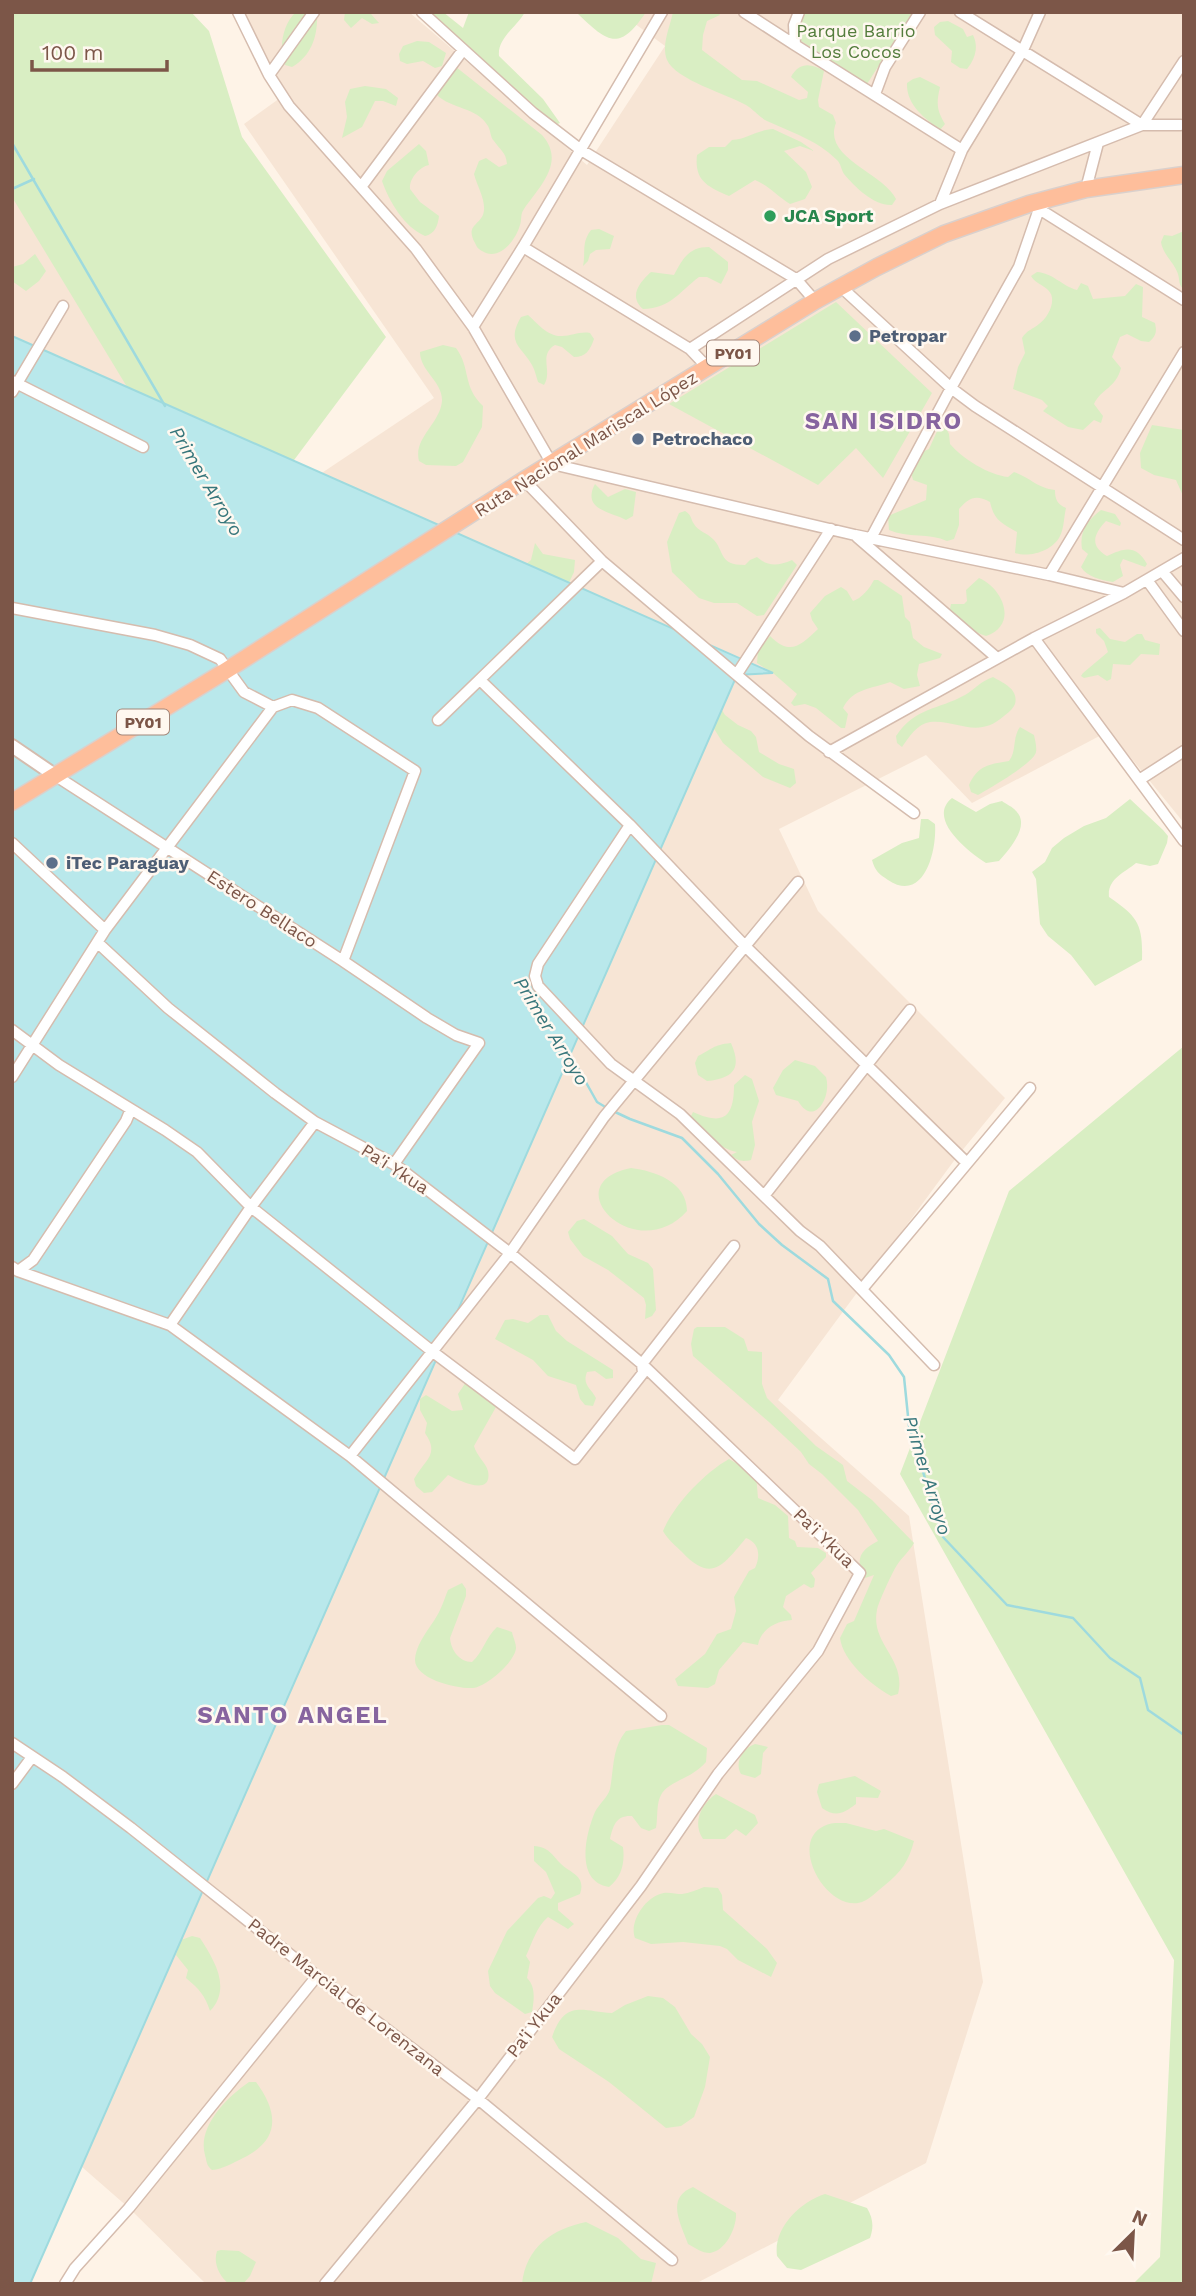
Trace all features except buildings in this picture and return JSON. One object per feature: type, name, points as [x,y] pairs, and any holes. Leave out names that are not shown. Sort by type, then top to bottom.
[{"type":"highway","name":"Ruta Nacional Mariscal López","points":[[227,670],[524,480],[841,287],[944,234],[1034,206],[1053,197],[1086,189],[1184,175]]},
{"type":"highway","name":"PY01","points":[[12,802],[227,670]]},
{"type":"street","points":[[238,12],[269,75],[289,106],[416,249],[473,327],[552,464],[855,535],[1124,593]]},
{"type":"street","points":[[269,75],[314,12]]},
{"type":"street","points":[[422,12],[533,113],[581,150],[796,279],[815,301]]},
{"type":"street","points":[[473,327],[662,12]]},
{"type":"street","points":[[744,12],[962,150]]},
{"type":"street","points":[[795,45],[794,24],[799,12]]},
{"type":"street","points":[[875,94],[885,67],[920,12]]},
{"type":"street","points":[[960,12],[1142,125]]},
{"type":"street","points":[[940,204],[962,150],[1023,50],[1040,12]]},
{"type":"street","points":[[361,187],[463,50]]},
{"type":"street","points":[[1142,125],[1184,61]]},
{"type":"street","points":[[690,349],[828,259],[940,204],[1142,125],[1181,125]]},
{"type":"street","points":[[1086,189],[1098,143]]},
{"type":"street","points":[[871,538],[1019,267],[1034,206],[1184,300]]},
{"type":"street","points":[[523,247],[690,349],[708,368]]},
{"type":"street","points":[[841,287],[951,388],[994,419],[1184,540]]},
{"type":"street","points":[[63,306],[14,385],[143,447]]},
{"type":"street","points":[[1049,575],[1184,352]]},
{"type":"street","points":[[524,480],[602,561],[829,751],[914,813]]},
{"type":"street","points":[[737,674],[831,529]]},
{"type":"street","points":[[855,535],[997,658]]},
{"type":"street","points":[[829,751],[1184,558]]},
{"type":"street","points":[[438,720],[602,561]]},
{"type":"street","points":[[1162,571],[1184,597]]},
{"type":"street","points":[[1147,580],[1184,631]]},
{"type":"street","points":[[12,608],[155,635],[190,645],[220,659],[244,692],[273,706]]},
{"type":"street","points":[[1034,638],[1184,841]]},
{"type":"street","points":[[480,680],[630,825],[745,946],[967,1163]]},
{"type":"street","points":[[12,1077],[105,930],[273,706],[292,700],[318,708],[415,771],[343,961]]},
{"type":"street","name":"Estero Bellaco","points":[[12,746],[426,1018],[456,1035],[479,1043],[394,1164]]},
{"type":"street","points":[[1139,780],[1184,751]]},
{"type":"street","points":[[630,825],[538,964],[535,976],[538,986],[611,1064],[680,1114],[800,1231],[820,1245],[934,1365]]},
{"type":"street","points":[[12,843],[105,930]]},
{"type":"street","points":[[351,1456],[510,1253],[607,1114],[797,882]]},
{"type":"street","name":"Pa'i Ykua","points":[[98,943],[168,1008],[220,1051],[315,1122],[394,1164],[510,1253],[642,1364],[860,1573],[818,1651],[718,1774],[641,1886],[478,2099],[325,2284]]},
{"type":"street","points":[[764,1196],[910,1010]]},
{"type":"street","points":[[12,1030],[59,1065],[197,1152],[251,1207],[433,1352],[575,1459],[643,1373],[642,1364],[734,1246]]},
{"type":"street","points":[[862,1289],[1030,1088]]},
{"type":"street","points":[[15,1269],[33,1261],[131,1110]]},
{"type":"street","points":[[170,1325],[251,1207],[315,1122]]},
{"type":"street","points":[[15,1269],[170,1325],[351,1456],[661,1716]]},
{"type":"street","name":"Padre Marcial de Lorenzana","points":[[12,1743],[131,1828],[317,1976],[478,2099],[672,2260]]},
{"type":"street","points":[[12,1784],[32,1757]]},
{"type":"street","points":[[65,2284],[75,2268],[129,2208],[317,1976]]},
{"type":"shaded area","points":[[239,12],[409,12],[587,165],[665,46],[619,12],[1184,12],[1184,823],[1109,731],[972,803],[926,755],[779,829],[818,911],[1005,1098],[956,1158],[778,1400],[909,1516],[983,1982],[926,2163],[695,2284],[206,2284],[129,2208],[12,2106],[12,195],[226,537],[434,398],[244,124],[287,93]]},
{"type":"green space","points":[[12,12],[191,12],[209,31],[242,137],[386,337],[250,519],[141,410],[12,197]]},
{"type":"green space","points":[[296,12],[317,12],[317,21],[315,37],[309,51],[292,67],[285,65],[282,44],[285,29]]},
{"type":"green space","points":[[345,12],[371,14],[379,23],[372,24],[362,18],[351,28],[344,20]]},
{"type":"green space","points":[[417,12],[443,12],[463,28],[469,12],[525,12],[504,38],[499,56],[543,99],[560,123],[553,126]]},
{"type":"green space","points":[[576,12],[646,12],[628,34],[612,39],[596,30]]},
{"type":"green space","points":[[673,12],[718,12],[720,15],[707,21],[702,50],[742,80],[757,81],[799,100],[807,98],[808,92],[791,77],[794,72],[806,65],[824,71],[819,107],[833,115],[836,123],[834,135],[838,146],[846,156],[889,190],[896,199],[892,205],[878,202],[859,190],[844,174],[837,160],[821,147],[767,121],[746,105],[691,80],[672,67],[667,60],[665,48]]},
{"type":"green space","name":"Parque Barrio Los Cocos","points":[[802,12],[913,12],[867,84],[798,39],[798,18]]},
{"type":"green space","points":[[948,21],[963,29],[967,37],[973,35],[975,39],[975,53],[967,69],[951,62],[952,51],[935,35],[934,27],[940,22]]},
{"type":"green space","points":[[417,41],[429,42],[446,53],[442,66],[435,68],[423,61],[407,64],[400,61],[399,54],[403,46]]},
{"type":"green space","points":[[456,67],[542,135],[552,155],[548,174],[523,211],[515,237],[506,248],[495,254],[479,249],[472,237],[473,228],[481,219],[484,210],[474,174],[479,161],[486,158],[499,167],[507,164],[504,154],[483,120],[437,95],[437,88]]},
{"type":"green space","points":[[920,77],[940,87],[938,107],[945,124],[940,130],[928,121],[910,98],[907,83]]},
{"type":"green space","points":[[365,86],[386,89],[398,98],[396,106],[375,101],[362,127],[342,138],[347,117],[345,102],[350,89]]},
{"type":"green space","points":[[773,129],[814,151],[800,146],[784,151],[806,172],[812,187],[805,199],[790,204],[755,180],[729,196],[709,186],[700,177],[697,155],[709,147],[725,147],[732,140]]},
{"type":"green space","points":[[419,144],[426,151],[429,165],[415,174],[410,189],[420,202],[439,216],[435,229],[425,236],[417,232],[398,213],[382,181],[387,171]]},
{"type":"green space","points":[[599,229],[614,236],[610,249],[596,250],[590,254],[583,266],[586,239],[591,230]]},
{"type":"green space","points":[[1184,231],[1184,290],[1161,242],[1164,235],[1172,236]]},
{"type":"green space","points":[[709,247],[728,262],[728,270],[721,284],[707,277],[699,277],[661,306],[643,309],[636,299],[637,289],[651,272],[674,275],[680,263],[692,251]]},
{"type":"green space","points":[[35,254],[46,271],[39,281],[26,291],[12,281],[12,267],[23,264]]},
{"type":"green space","points":[[1037,272],[1077,290],[1081,283],[1088,286],[1093,299],[1125,296],[1136,284],[1143,287],[1142,317],[1155,323],[1155,334],[1149,342],[1127,334],[1120,337],[1112,357],[1121,368],[1119,375],[1094,404],[1103,416],[1101,423],[1094,420],[1083,430],[1068,427],[1043,411],[1048,406],[1042,400],[1013,389],[1018,367],[1025,353],[1022,338],[1042,321],[1052,303],[1048,290],[1031,276]]},
{"type":"green space","points":[[836,302],[932,393],[883,478],[856,448],[818,485],[669,404]]},
{"type":"green space","points":[[528,315],[543,329],[557,336],[590,333],[594,339],[587,352],[578,357],[555,345],[550,349],[546,358],[547,374],[544,385],[538,382],[533,367],[515,339],[521,317]]},
{"type":"green space","points":[[443,345],[456,348],[461,355],[472,391],[483,406],[482,427],[463,462],[456,466],[426,465],[419,461],[418,453],[423,438],[437,417],[442,401],[439,388],[424,365],[420,352]]},
{"type":"green space","points":[[1152,425],[1184,430],[1184,498],[1176,480],[1154,475],[1141,468],[1140,453]]},
{"type":"green space","points":[[946,428],[950,444],[977,465],[1008,477],[1014,472],[1055,490],[1057,501],[1066,508],[1061,533],[1052,546],[1034,554],[1015,553],[1017,532],[999,520],[990,502],[980,498],[969,500],[959,509],[959,525],[954,539],[947,541],[889,530],[888,516],[926,500],[927,485],[913,480],[911,472],[922,452],[929,449],[938,429]]},
{"type":"green space","points":[[595,484],[608,497],[625,489],[636,492],[633,516],[626,520],[595,505],[592,493]]},
{"type":"green space","points":[[1101,510],[1115,514],[1121,523],[1120,526],[1106,521],[1099,530],[1095,539],[1101,552],[1107,556],[1124,550],[1134,551],[1147,564],[1145,567],[1123,559],[1120,565],[1123,576],[1113,582],[1091,576],[1081,567],[1088,554],[1082,549],[1083,531]]},
{"type":"green space","points":[[685,511],[696,526],[713,539],[730,563],[745,565],[757,557],[769,564],[792,560],[797,565],[764,615],[757,616],[737,603],[714,603],[699,598],[672,572],[667,542],[679,513]]},
{"type":"green space","points":[[535,543],[543,554],[575,560],[574,572],[566,589],[519,570],[531,560]]},
{"type":"green space","points":[[979,578],[995,590],[1004,607],[1002,624],[986,636],[966,625],[950,609],[951,604],[964,604],[967,601],[966,590]]},
{"type":"green space","points":[[874,580],[902,596],[905,617],[910,622],[913,638],[924,647],[942,654],[940,658],[919,664],[917,675],[920,686],[904,689],[890,682],[852,696],[843,708],[848,714],[845,728],[841,728],[816,708],[805,704],[794,706],[791,703],[797,694],[757,663],[758,651],[770,636],[783,646],[800,644],[818,629],[810,613],[825,596],[841,587],[853,601],[865,593]]},
{"type":"green space","points":[[1100,628],[1110,639],[1125,642],[1137,634],[1142,634],[1145,640],[1160,644],[1159,655],[1141,654],[1130,665],[1113,664],[1111,679],[1107,681],[1098,675],[1084,678],[1081,676],[1083,673],[1108,652],[1104,641],[1096,633],[1096,629]]},
{"type":"green space","points":[[993,677],[1015,694],[1015,704],[1006,715],[985,727],[976,728],[940,722],[925,723],[917,728],[902,747],[897,743],[896,736],[911,719],[965,695]]},
{"type":"green space","points":[[713,695],[725,715],[756,737],[759,752],[794,769],[796,783],[790,788],[763,777],[723,743],[711,724]]},
{"type":"green space","points":[[1020,727],[1034,735],[1036,752],[1033,757],[1011,775],[978,795],[971,792],[969,785],[976,773],[990,765],[1009,761]]},
{"type":"green space","points":[[952,798],[976,812],[1002,801],[1016,811],[1020,817],[1020,830],[999,861],[986,863],[953,834],[944,815],[945,806]]},
{"type":"green space","points":[[1130,799],[1163,830],[1168,836],[1167,843],[1158,864],[1150,866],[1136,863],[1117,877],[1111,886],[1109,897],[1127,910],[1137,922],[1142,960],[1095,986],[1071,955],[1048,936],[1040,924],[1036,879],[1032,872],[1045,862],[1052,848],[1064,838],[1084,826],[1106,818]]},
{"type":"green space","points":[[921,819],[928,819],[935,824],[931,860],[919,880],[911,885],[900,886],[880,874],[872,860],[902,843],[919,838]]},
{"type":"green space","points":[[731,1043],[736,1059],[729,1074],[707,1081],[698,1075],[695,1063],[698,1056],[716,1046]]},
{"type":"green space","points":[[1184,1046],[1184,2284],[1133,2284],[1160,2257],[1174,1960],[900,1474],[1009,1191]]},
{"type":"green space","points":[[795,1060],[815,1066],[826,1077],[824,1101],[815,1111],[804,1109],[798,1101],[776,1095],[773,1088],[783,1070]]},
{"type":"green space","points":[[745,1075],[752,1079],[759,1101],[752,1122],[755,1145],[751,1160],[743,1161],[731,1155],[737,1152],[717,1143],[690,1118],[693,1112],[712,1118],[725,1116],[732,1105],[734,1085]]},
{"type":"green space","points":[[631,1168],[659,1175],[676,1185],[686,1201],[687,1211],[667,1226],[646,1231],[626,1227],[610,1217],[601,1204],[599,1189],[609,1177]]},
{"type":"green space","points":[[584,1219],[612,1236],[628,1254],[648,1263],[653,1269],[656,1310],[652,1316],[645,1319],[644,1298],[608,1270],[583,1256],[570,1239],[568,1232],[577,1221]]},
{"type":"green space","points":[[540,1315],[548,1315],[556,1331],[567,1341],[613,1370],[613,1378],[606,1379],[595,1371],[587,1372],[586,1383],[596,1398],[593,1406],[585,1405],[580,1399],[576,1385],[548,1376],[533,1360],[495,1339],[505,1320],[528,1323]]},
{"type":"green space","points":[[725,1327],[744,1339],[748,1351],[762,1352],[762,1384],[767,1398],[816,1446],[843,1465],[847,1481],[872,1500],[914,1543],[895,1568],[877,1610],[879,1633],[898,1671],[898,1694],[891,1696],[859,1672],[846,1655],[840,1638],[847,1624],[854,1621],[874,1575],[865,1578],[860,1565],[861,1555],[878,1541],[858,1510],[809,1464],[801,1452],[693,1356],[691,1344],[694,1329]]},
{"type":"green space","points":[[466,1382],[493,1399],[496,1407],[474,1446],[487,1468],[488,1479],[485,1484],[474,1485],[448,1475],[432,1492],[424,1493],[416,1486],[414,1479],[431,1452],[425,1433],[427,1423],[420,1410],[420,1399],[426,1395],[452,1411],[463,1410],[458,1394]]},
{"type":"green space","points":[[729,1459],[756,1475],[758,1498],[775,1505],[788,1516],[789,1538],[795,1541],[797,1547],[818,1548],[826,1553],[826,1557],[811,1573],[815,1579],[814,1587],[804,1584],[786,1596],[783,1607],[792,1620],[770,1627],[762,1634],[758,1645],[743,1642],[719,1670],[715,1684],[708,1688],[678,1686],[675,1679],[705,1654],[717,1634],[731,1629],[736,1611],[734,1597],[749,1571],[755,1568],[758,1559],[756,1546],[746,1538],[724,1563],[709,1569],[701,1567],[692,1562],[663,1531],[674,1511],[691,1490]]},
{"type":"green space","points":[[462,1583],[466,1596],[450,1638],[456,1654],[463,1660],[472,1662],[497,1627],[512,1632],[516,1646],[511,1660],[499,1673],[479,1687],[473,1688],[447,1685],[429,1677],[421,1672],[415,1659],[416,1652],[448,1590]]},
{"type":"green space","points":[[669,1725],[707,1748],[706,1762],[664,1790],[658,1803],[656,1828],[649,1831],[641,1828],[632,1816],[622,1817],[616,1822],[610,1839],[623,1847],[622,1869],[609,1887],[598,1883],[587,1867],[586,1845],[595,1812],[610,1789],[618,1744],[626,1731]]},
{"type":"green space","points":[[755,1744],[768,1747],[763,1753],[761,1774],[755,1778],[741,1774],[739,1760],[743,1752]]},
{"type":"green space","points":[[855,1776],[881,1791],[878,1798],[856,1797],[856,1804],[840,1813],[832,1813],[822,1808],[817,1792],[819,1784]]},
{"type":"green space","points":[[716,1794],[755,1815],[758,1823],[746,1836],[736,1829],[725,1839],[703,1839],[698,1820],[702,1808]]},
{"type":"green space","points":[[846,1823],[876,1831],[884,1829],[914,1841],[904,1866],[896,1875],[869,1898],[858,1903],[845,1902],[833,1895],[823,1885],[810,1859],[810,1845],[814,1834],[824,1826]]},
{"type":"green space","points":[[534,1846],[547,1850],[577,1876],[581,1888],[580,1894],[558,1903],[558,1910],[574,1924],[568,1929],[548,1917],[533,1940],[526,1956],[530,1962],[527,1978],[533,1990],[533,2003],[532,2012],[525,2014],[495,1993],[490,1986],[488,1971],[507,1931],[538,1898],[544,1896],[551,1899],[555,1893],[546,1872],[534,1861]]},
{"type":"green space","points":[[704,1887],[718,1888],[722,1895],[723,1910],[767,1949],[777,1963],[771,1977],[738,1960],[720,1946],[683,1942],[651,1944],[635,1938],[636,1919],[648,1901],[660,1894],[685,1894]]},
{"type":"green space","points":[[192,1936],[200,1938],[211,1955],[218,1974],[220,1993],[210,2011],[201,1993],[186,1978],[188,1970],[176,1955],[181,1940]]},
{"type":"green space","points":[[648,1996],[663,1998],[675,2007],[691,2034],[702,2044],[710,2057],[705,2087],[694,2117],[681,2126],[666,2128],[609,2082],[559,2049],[552,2037],[557,2025],[569,2012],[583,2010],[612,2013]]},
{"type":"green space","points":[[249,2082],[256,2082],[269,2104],[272,2125],[269,2134],[255,2151],[228,2166],[212,2170],[205,2155],[205,2134],[223,2104]]},
{"type":"green space","points":[[693,2187],[736,2213],[735,2225],[726,2243],[710,2253],[688,2244],[677,2212],[679,2198]]},
{"type":"green space","points":[[825,2194],[867,2208],[872,2223],[870,2238],[801,2270],[787,2268],[777,2256],[779,2236],[784,2226],[806,2203]]},
{"type":"green space","points":[[586,2222],[618,2238],[641,2259],[656,2263],[651,2284],[522,2284],[529,2260],[543,2242],[562,2229]]},
{"type":"green space","points":[[217,2251],[239,2251],[256,2262],[243,2284],[229,2284],[222,2277],[216,2265]]},
{"type":"water","points":[[12,336],[773,673],[737,675],[30,2284],[12,2284]]},
{"type":"waterway","name":"Primer Arroyo","points":[[12,143],[165,406]]},
{"type":"waterway","points":[[12,189],[34,179]]},
{"type":"waterway","name":"Primer Arroyo","points":[[570,1054],[597,1102],[607,1108]]},
{"type":"waterway","name":"Primer Arroyo","points":[[613,1111],[682,1138],[718,1174],[759,1224],[828,1279],[833,1301],[889,1355],[904,1377],[909,1426],[943,1537],[1007,1605],[1073,1618],[1110,1658],[1140,1678],[1148,1710],[1184,1735]]},
{"type":"place","name":"JCA Sport","points":[[770,216]]},
{"type":"place","name":"Petropar","points":[[855,336]]},
{"type":"place","name":"Petrochaco","points":[[638,439]]},
{"type":"place","name":"iTec Paraguay","points":[[52,863]]},
{"type":"district","name":"SAN ISIDRO","points":[[884,421]]},
{"type":"district","name":"SANTO ANGEL","points":[[293,1715]]}]
